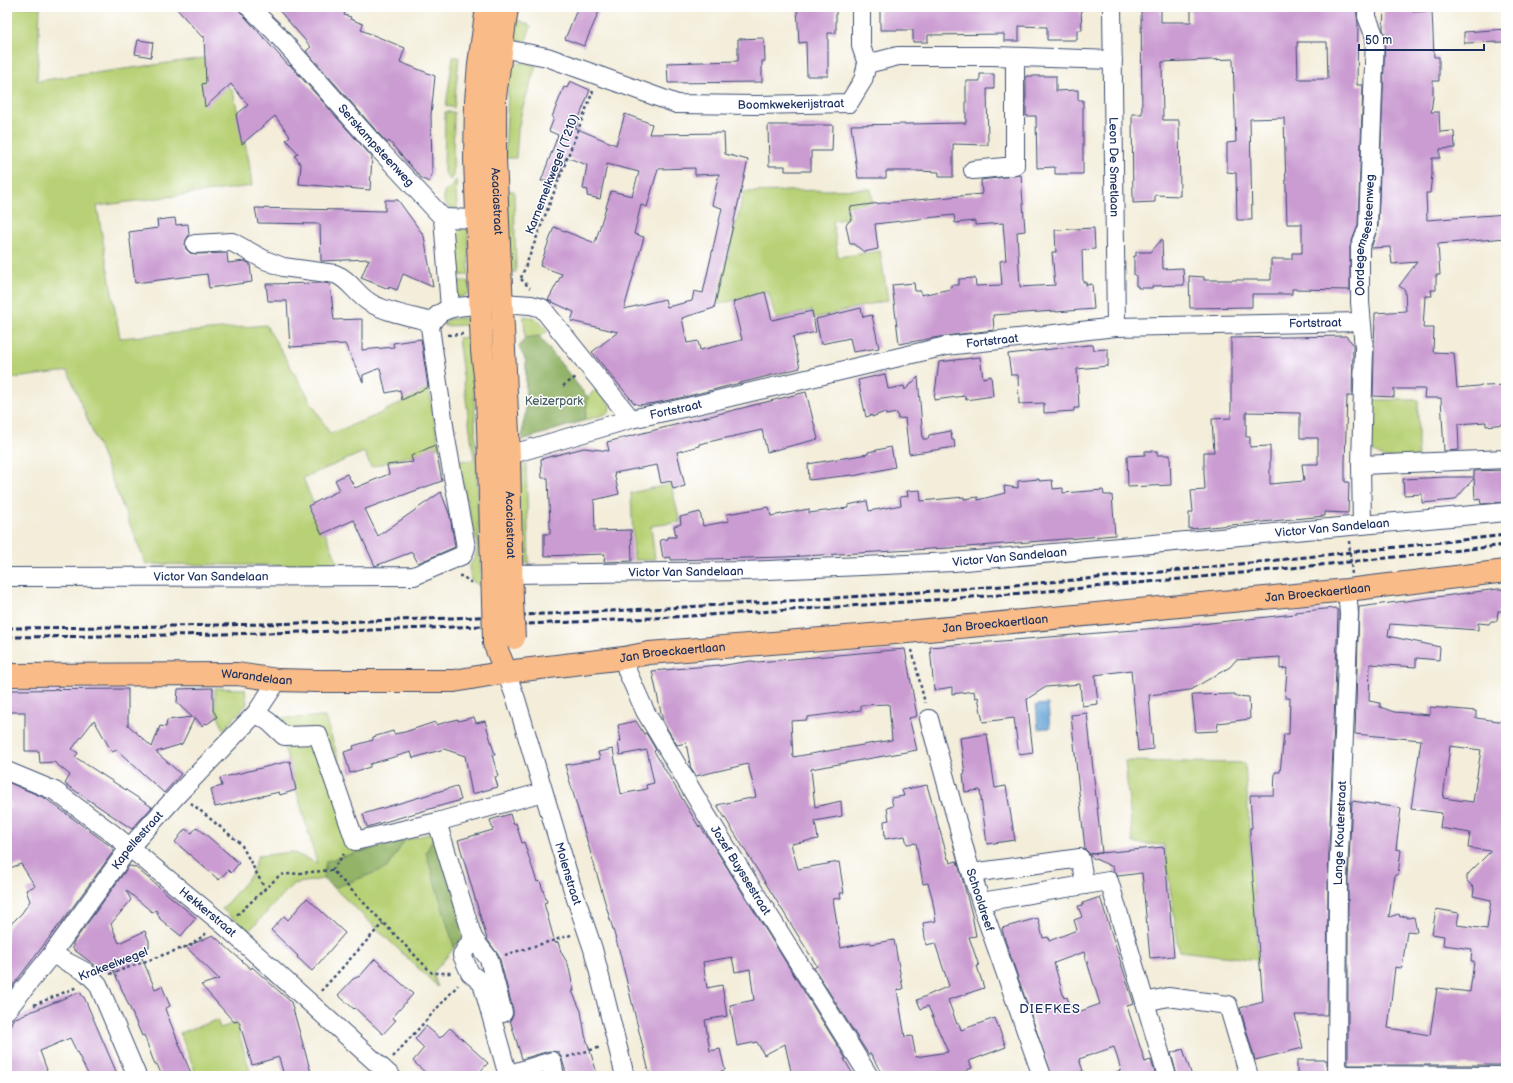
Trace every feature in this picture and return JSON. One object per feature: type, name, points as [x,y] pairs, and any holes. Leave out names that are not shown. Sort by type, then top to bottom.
[{"type":"main road","name":"Acaciastraat","points":[[487,7],[479,64],[476,101],[475,160],[476,219],[490,304]]},
{"type":"main road","name":"Acaciastraat","points":[[499,601],[512,574],[498,454],[487,392],[482,351],[490,304],[495,97],[507,7]]},
{"type":"main road","name":"Acaciastraat","points":[[498,454],[491,511],[504,639],[494,643],[506,672]]},
{"type":"main road","name":"Jan Broeckaertlaan","points":[[506,672],[624,658],[649,653],[907,632],[1350,583],[1496,572]]},
{"type":"main road","name":"Warandelaan","points":[[7,675],[238,674],[278,680],[454,681],[506,672]]},
{"type":"street","name":"Serskampsteenweg","points":[[249,7],[274,31],[375,145],[443,218]]},
{"type":"street","points":[[861,7],[861,46],[867,64],[898,56],[1113,60]]},
{"type":"street","name":"Leon De Smetlaan","points":[[1112,7],[1116,327]]},
{"type":"street","name":"Oordegemsesteenweg","points":[[1362,525],[1361,465],[1364,348],[1361,322],[1360,247],[1368,227],[1375,37],[1367,18],[1367,7]]},
{"type":"street","name":"Boomkwekerijstraat","points":[[501,48],[547,57],[677,104],[756,105],[849,103],[863,80],[867,64]]},
{"type":"street","points":[[973,170],[1015,166],[1015,57]]},
{"type":"street","points":[[450,308],[443,218],[476,219]]},
{"type":"street","points":[[195,244],[232,242],[265,260],[283,267],[335,274],[342,277],[361,296],[374,305],[432,322],[437,315],[450,308],[490,304],[531,305],[542,308],[631,419]]},
{"type":"street","name":"Victor Van Sandelaan","points":[[7,576],[414,576],[463,555],[466,547],[440,403],[430,327],[432,322]]},
{"type":"street","name":"Fortstraat","points":[[498,454],[631,419],[946,346],[1116,327],[1361,322]]},
{"type":"street","points":[[1361,465],[1506,459]]},
{"type":"street","name":"Victor Van Sandelaan","points":[[512,574],[745,571],[954,562],[1506,512]]},
{"type":"street","name":"Lange Kouterstraat","points":[[1337,1075],[1338,879],[1350,583]]},
{"type":"street","name":"Jozef Buyssestraat","points":[[624,658],[627,671],[645,711],[704,811],[869,1076]]},
{"type":"street","name":"Molenstraat","points":[[506,672],[516,699],[572,887],[587,930],[625,1076]]},
{"type":"street","name":"Kapellestraat","points":[[8,1008],[52,954],[129,848],[179,793],[256,713],[278,680]]},
{"type":"street","points":[[256,713],[269,722],[284,736],[318,735],[355,841],[437,822],[543,792]]},
{"type":"street","name":"Schooldreef","points":[[929,719],[981,902],[1042,1076]]},
{"type":"street","name":"Hekkerstraat","points":[[7,771],[55,791],[112,833],[222,925],[387,1072]]},
{"type":"street","points":[[437,822],[473,938],[489,959],[511,1040]]},
{"type":"street","points":[[972,873],[1080,858],[1085,885]]},
{"type":"street","points":[[981,902],[1109,881],[1166,1076]]},
{"type":"street","points":[[473,938],[462,955],[470,973],[482,983],[509,1076],[516,1072],[554,1069]]},
{"type":"street","points":[[52,954],[86,972],[94,979],[100,988],[137,1076]]},
{"type":"street","points":[[1145,1002],[1168,997],[1228,1004],[1249,1076]]},
{"type":"street","points":[[1337,1075],[1504,1076]]},
{"type":"path","name":"Karnemelkwegel (T210)","points":[[521,278],[599,76]]},
{"type":"path","points":[[1349,541],[1350,583]]},
{"type":"path","points":[[454,576],[462,576],[499,601]]},
{"type":"path","points":[[907,632],[929,719]]},
{"type":"path","points":[[179,793],[241,844],[265,889]]},
{"type":"path","name":"Krakeelwegel","points":[[8,1008],[20,1012],[94,979],[191,945],[222,925],[280,876],[332,870],[383,923]]},
{"type":"path","points":[[310,1003],[383,923],[432,973],[470,973]]},
{"type":"path","points":[[489,959],[587,930]]},
{"type":"path","points":[[387,1072],[470,973]]},
{"type":"path","points":[[554,1069],[617,1043]]},
{"type":"green space","points":[[7,7],[40,7],[37,81],[204,58],[233,91],[249,161],[252,186],[97,206],[120,338],[266,325],[330,434],[377,415],[429,388],[439,447],[371,467],[364,452],[303,478],[339,566],[146,564],[68,371],[7,379]]},
{"type":"green space","points":[[517,7],[521,7],[516,19],[531,26],[525,43],[514,39],[511,36]]},
{"type":"green space","points":[[453,57],[459,57],[454,108],[446,106]]},
{"type":"green space","points":[[516,63],[536,65],[522,110],[518,130],[516,158],[505,158],[509,69]]},
{"type":"green space","points":[[445,112],[454,112],[453,176],[450,180],[444,172]]},
{"type":"green space","points":[[456,180],[457,209],[450,208],[444,202],[444,191],[451,187]]},
{"type":"green space","points":[[871,189],[873,202],[847,206],[849,218],[833,221],[838,257],[880,251],[888,300],[814,318],[812,310],[776,319],[768,291],[716,305],[744,192]]},
{"type":"green space","points":[[507,191],[514,191],[516,272],[509,272]]},
{"type":"green space","points":[[468,228],[469,275],[452,276],[451,229]]},
{"type":"green space","points":[[452,281],[469,282],[470,292],[462,297],[453,298]]},
{"type":"green space","name":"Keizerpark","points":[[524,316],[536,318],[548,331],[539,337],[587,397],[597,389],[610,405],[609,413],[522,440],[526,412],[526,361],[519,347],[525,338]]},
{"type":"green space","points":[[448,319],[467,319],[472,325],[444,326]]},
{"type":"green space","name":"Keizerpark","points":[[539,336],[588,398],[585,420],[522,440],[526,412],[526,361],[519,347],[525,338]]},
{"type":"green space","points":[[472,337],[481,587],[471,580],[469,566],[475,556],[477,543],[457,461],[474,460],[458,338]]},
{"type":"green space","points":[[1371,400],[1418,400],[1418,459],[1385,458],[1368,448]]},
{"type":"green space","points":[[526,463],[529,564],[519,561],[517,468],[521,464]]},
{"type":"green space","points":[[671,484],[680,522],[651,526],[655,560],[634,560],[631,493]]},
{"type":"green space","points":[[215,688],[245,689],[247,704],[224,730],[215,710]]},
{"type":"green space","points":[[325,717],[368,850],[436,832],[467,933],[433,973],[438,987],[323,879],[293,884],[249,931],[222,909],[251,875],[258,856],[292,852],[317,863],[276,718]]},
{"type":"green space","points":[[1125,761],[1245,763],[1258,960],[1179,951],[1164,845],[1133,843]]},
{"type":"green space","points":[[436,832],[467,933],[454,947],[426,853]]},
{"type":"green space","points":[[405,840],[387,868],[334,888],[323,879],[326,861]]},
{"type":"green space","points":[[217,1020],[220,1028],[236,1023],[251,1075],[197,1076],[180,1033]]},
{"type":"water","points":[[1048,704],[1050,728],[1038,729],[1036,705]]},
{"type":"building","points":[[175,7],[236,7],[372,157],[370,190],[299,184],[301,165],[295,156],[298,153],[286,140],[290,136],[275,116],[242,144],[236,115],[248,105],[231,84],[205,107],[202,84],[206,83],[204,36],[202,37]]},
{"type":"building","points":[[276,7],[347,7],[344,15],[363,24],[361,30],[405,48],[400,62],[435,76],[431,115],[432,174],[429,182],[421,178],[389,141],[387,143],[306,51],[311,47]]},
{"type":"building","points":[[578,7],[601,7],[584,46],[565,39]]},
{"type":"building","points":[[797,7],[836,7],[836,33],[828,33],[828,76],[807,76],[806,42],[799,43]]},
{"type":"building","points":[[880,7],[1081,7],[1082,30],[1077,30],[1077,40],[1047,40],[1047,27],[1019,26],[1019,41],[1004,41],[1004,34],[928,35],[928,42],[913,42],[913,30],[880,30]]},
{"type":"building","points":[[1141,7],[1161,7],[1161,22],[1191,22],[1191,7],[1356,7],[1358,23],[1357,85],[1363,85],[1358,225],[1350,247],[1350,290],[1292,289],[1292,294],[1252,294],[1252,307],[1190,308],[1189,276],[1204,277],[1204,280],[1271,280],[1271,259],[1292,259],[1292,253],[1302,253],[1302,224],[1287,224],[1284,118],[1250,119],[1252,220],[1237,220],[1236,173],[1227,172],[1227,143],[1236,142],[1233,59],[1162,62],[1163,120],[1179,120],[1180,196],[1155,195],[1155,202],[1133,203],[1132,114],[1142,114]],"holes":[[[1297,42],[1327,42],[1328,79],[1298,79]]]},
{"type":"building","points":[[1384,7],[1413,7],[1413,12],[1432,11],[1434,57],[1439,57],[1439,81],[1433,81],[1431,112],[1439,112],[1440,132],[1454,131],[1455,148],[1440,149],[1440,158],[1432,158],[1430,193],[1426,193],[1427,220],[1506,214],[1506,238],[1438,244],[1440,275],[1436,275],[1436,290],[1431,290],[1432,296],[1425,296],[1423,328],[1434,328],[1433,352],[1454,353],[1457,388],[1481,385],[1506,385],[1506,424],[1486,426],[1486,422],[1458,424],[1459,450],[1444,451],[1441,398],[1424,398],[1425,389],[1394,389],[1394,397],[1373,396],[1375,313],[1406,311],[1405,290],[1399,286],[1417,262],[1392,264],[1390,247],[1371,248],[1378,227],[1385,37],[1383,29]]},
{"type":"building","points":[[1506,29],[1506,42],[1464,43],[1464,32]]},
{"type":"building","points":[[764,38],[765,61],[762,61],[762,82],[668,83],[667,63],[738,61],[738,39]]},
{"type":"building","points":[[138,40],[153,42],[151,57],[135,54]]},
{"type":"building","points":[[980,74],[994,74],[994,89],[987,89],[988,145],[953,144],[953,177],[939,177],[939,172],[886,171],[886,178],[858,178],[851,125],[966,123],[966,81],[980,81]]},
{"type":"building","points":[[1026,76],[1056,76],[1056,91],[1078,90],[1078,100],[1083,100],[1083,174],[1055,174],[1055,167],[1037,168],[1036,116],[1026,116]]},
{"type":"building","points":[[570,81],[590,90],[575,128],[616,145],[625,114],[652,124],[649,134],[724,133],[725,154],[748,160],[714,308],[682,318],[687,343],[698,341],[700,350],[742,340],[733,302],[765,292],[772,320],[812,311],[816,332],[793,337],[800,368],[684,397],[639,405],[634,403],[592,352],[618,332],[571,321],[574,312],[548,300],[562,274],[540,266],[554,227],[595,243],[611,191],[632,196],[639,172],[607,164],[600,199],[587,196],[588,190],[583,189],[587,165],[566,157],[557,181],[541,181],[558,135],[549,131],[554,118],[552,117],[564,87],[567,88]],"holes":[[[695,168],[695,175],[719,174],[712,205],[722,208],[703,293],[694,291],[692,301],[667,307],[665,299],[624,309],[644,237],[634,234],[641,205],[647,207],[658,169]]]},
{"type":"building","points":[[768,125],[833,125],[832,151],[811,151],[811,171],[785,171],[785,166],[769,166]]},
{"type":"building","points":[[1021,175],[1025,231],[1017,232],[1020,287],[1055,285],[1052,252],[1056,252],[1055,230],[1094,228],[1095,249],[1082,250],[1083,282],[1086,282],[1086,285],[1092,284],[1094,309],[993,315],[994,330],[945,336],[899,344],[892,285],[914,283],[915,291],[921,291],[921,295],[951,289],[951,285],[959,285],[959,279],[975,278],[976,286],[1002,285],[1000,261],[1006,260],[1003,223],[975,225],[975,221],[955,223],[954,215],[875,224],[878,249],[864,252],[854,244],[850,244],[846,225],[852,218],[850,207],[982,194],[981,180]]},
{"type":"building","points":[[385,200],[398,200],[424,236],[433,287],[403,274],[397,290],[389,287],[389,289],[361,278],[369,259],[321,261],[320,224],[258,223],[255,208],[385,211]]},
{"type":"building","points":[[175,218],[176,225],[188,224],[189,235],[185,245],[186,249],[190,253],[227,253],[228,263],[245,261],[250,264],[252,282],[209,288],[207,274],[135,283],[129,232],[158,228],[157,220]]},
{"type":"building","points":[[1162,239],[1163,269],[1183,268],[1184,285],[1138,288],[1138,286],[1136,286],[1136,275],[1134,275],[1134,256],[1136,256],[1136,252],[1151,252]]},
{"type":"building","points":[[266,284],[330,284],[334,320],[362,319],[362,350],[394,347],[393,343],[421,339],[428,387],[402,400],[400,390],[386,393],[380,368],[363,375],[363,382],[345,344],[290,347],[287,301],[268,301]]},
{"type":"building","points":[[861,308],[863,317],[872,315],[879,348],[853,352],[850,338],[821,344],[816,319]]},
{"type":"building","points":[[1346,336],[1353,344],[1352,396],[1347,396],[1345,482],[1349,482],[1348,513],[1325,512],[1325,516],[1189,529],[1189,513],[1193,512],[1191,491],[1205,490],[1204,452],[1214,452],[1212,419],[1231,418],[1231,338]],"holes":[[[1246,412],[1300,413],[1300,438],[1318,438],[1318,464],[1302,464],[1304,481],[1270,484],[1270,446],[1250,447],[1250,437],[1246,437]]]},
{"type":"building","points":[[1093,345],[1094,350],[1108,349],[1108,366],[1077,369],[1079,408],[1074,408],[1074,411],[1044,413],[1044,403],[1019,404],[1018,375],[1011,375],[1008,354]]},
{"type":"building","points":[[980,357],[983,378],[991,376],[993,396],[966,400],[965,396],[934,400],[939,362]]},
{"type":"building","points":[[885,374],[888,389],[904,386],[905,390],[918,377],[923,439],[928,439],[929,435],[951,431],[952,440],[954,440],[955,447],[909,454],[905,418],[898,419],[897,413],[886,415],[885,412],[872,417],[872,415],[866,417],[858,380]]},
{"type":"building","points":[[806,392],[818,439],[767,452],[762,430],[699,444],[699,446],[677,452],[685,486],[673,489],[671,481],[661,483],[657,465],[614,473],[619,494],[594,500],[595,531],[631,530],[632,561],[604,562],[605,554],[544,556],[544,534],[550,534],[550,527],[548,478],[542,478],[541,459],[584,448],[609,451],[607,442]]},
{"type":"building","points":[[435,445],[442,481],[365,509],[378,536],[441,492],[450,516],[455,547],[418,563],[412,552],[375,566],[354,520],[322,534],[308,506],[340,490],[335,480],[347,474],[355,488],[389,474],[387,465],[413,462],[411,456]]},
{"type":"building","points":[[891,447],[895,467],[853,476],[809,480],[808,464],[868,454],[868,452]]},
{"type":"building","points":[[1145,451],[1157,451],[1157,455],[1170,455],[1171,485],[1128,487],[1127,456],[1145,455]]},
{"type":"building","points":[[1506,470],[1506,502],[1481,504],[1480,499],[1475,500],[1474,478],[1455,500],[1422,503],[1422,494],[1404,495],[1403,479],[1474,477],[1474,471]]},
{"type":"building","points":[[1039,479],[1039,481],[1052,480],[1053,489],[1063,488],[1063,493],[1103,490],[1104,495],[1112,495],[1115,535],[967,547],[785,557],[671,560],[671,557],[663,558],[660,540],[668,539],[668,537],[676,537],[674,526],[681,524],[680,517],[700,512],[703,526],[729,521],[727,514],[769,507],[771,516],[809,509],[809,513],[848,508],[848,505],[867,501],[869,511],[901,505],[900,497],[908,496],[907,491],[920,490],[921,501],[964,497],[964,499],[978,497],[978,500],[1005,493],[1004,486],[1018,488],[1018,481]]},
{"type":"building","points":[[1506,589],[1506,611],[1498,611],[1497,621],[1491,621],[1489,624],[1478,623],[1478,630],[1390,624],[1388,636],[1440,647],[1439,660],[1416,658],[1416,667],[1370,664],[1369,701],[1380,703],[1380,707],[1394,712],[1430,715],[1430,707],[1476,711],[1476,718],[1506,722],[1506,1040],[1503,1065],[1348,1065],[1348,879],[1352,801],[1401,808],[1396,849],[1401,850],[1398,875],[1395,875],[1389,917],[1399,914],[1400,917],[1414,917],[1417,932],[1407,931],[1402,968],[1395,967],[1388,1028],[1430,1035],[1437,988],[1470,992],[1474,961],[1471,961],[1472,949],[1443,945],[1444,936],[1432,934],[1436,909],[1459,913],[1457,925],[1487,929],[1491,900],[1473,896],[1474,888],[1467,881],[1467,876],[1491,851],[1468,848],[1470,833],[1440,828],[1442,813],[1411,809],[1421,740],[1355,734],[1359,607]],"holes":[[[1450,746],[1481,750],[1473,802],[1443,798]]]},
{"type":"building","points":[[1335,608],[1338,610],[1338,614],[1328,879],[1327,1015],[1295,1015],[1303,1048],[1255,1060],[1240,1008],[1263,1002],[1250,843],[1250,828],[1252,828],[1250,795],[1274,795],[1275,772],[1280,772],[1284,734],[1289,734],[1290,698],[1285,698],[1287,668],[1280,669],[1280,657],[1236,660],[1230,667],[1190,690],[1149,695],[1153,749],[1138,751],[1131,670],[1095,675],[1098,704],[1082,706],[1080,684],[1046,687],[1027,699],[1033,753],[1019,755],[1014,718],[983,722],[978,697],[975,698],[974,691],[952,694],[952,687],[934,690],[930,647],[1182,626],[1295,614],[1295,612]]},
{"type":"building","points":[[905,649],[917,716],[909,718],[917,750],[811,769],[815,807],[841,801],[842,816],[815,821],[818,839],[791,844],[798,869],[839,862],[844,893],[840,893],[841,898],[833,899],[841,948],[870,942],[871,944],[894,940],[903,989],[897,990],[905,1037],[912,1036],[916,1057],[948,1052],[928,1006],[921,1009],[917,1000],[949,986],[935,943],[926,945],[923,923],[936,921],[928,883],[923,884],[916,843],[907,844],[905,836],[885,839],[884,821],[889,820],[887,808],[893,806],[891,798],[904,796],[902,790],[927,785],[948,859],[950,863],[957,861],[963,881],[976,936],[969,937],[979,966],[977,966],[984,988],[948,1000],[957,1024],[959,1024],[961,1030],[995,1018],[1006,1047],[969,1061],[972,1068],[963,1072],[964,1076],[883,1076],[871,1054],[868,1054],[814,968],[817,966],[717,805],[756,797],[748,764],[696,776],[691,769],[686,743],[677,745],[663,722],[652,671],[719,666],[751,661],[758,662]],"holes":[[[889,704],[892,740],[793,757],[791,721],[807,720],[807,717],[861,710],[861,705]]]},
{"type":"building","points":[[213,688],[213,710],[217,717],[202,726],[195,717],[182,744],[156,752],[181,774],[164,793],[117,750],[112,752],[94,720],[72,749],[78,753],[75,757],[152,807],[132,829],[65,784],[70,775],[54,762],[40,763],[39,751],[25,751],[25,712],[7,712],[7,690],[128,689],[128,725],[152,747],[160,726],[166,727],[167,720],[192,717],[177,703],[178,689]]},
{"type":"building","points":[[1235,694],[1235,696],[1249,697],[1250,719],[1218,723],[1217,731],[1196,732],[1192,695]]},
{"type":"building","points":[[1087,713],[1102,853],[1164,847],[1174,956],[1150,958],[1142,873],[1118,876],[1114,872],[1113,867],[1091,857],[1085,849],[1071,715]]},
{"type":"building","points":[[474,717],[476,723],[485,721],[495,755],[492,755],[498,776],[495,777],[498,787],[472,794],[465,756],[444,749],[413,758],[411,752],[370,764],[370,767],[350,773],[344,752],[354,749],[353,746],[373,740],[373,737],[393,731],[394,734],[435,722],[436,725],[458,719],[458,721]]},
{"type":"building","points":[[636,721],[644,734],[646,733],[656,750],[654,751],[699,827],[700,826],[713,845],[846,1059],[844,1059],[854,1076],[792,1076],[785,1044],[764,1055],[757,1042],[737,1046],[730,1005],[754,1000],[750,969],[735,972],[732,957],[703,962],[707,988],[722,985],[727,1016],[705,1020],[710,1051],[720,1049],[725,1070],[721,1071],[722,1076],[650,1076],[619,950],[565,765],[600,759],[598,752],[613,749],[621,794],[647,789],[646,785],[654,783],[647,750],[620,755],[618,742],[621,741],[618,725]]},
{"type":"building","points":[[987,734],[995,788],[1006,786],[1015,840],[987,844],[980,790],[965,792],[963,774],[965,773],[960,738]]},
{"type":"building","points":[[290,761],[296,790],[280,795],[279,792],[215,807],[211,789],[222,786],[220,778]]},
{"type":"building","points":[[7,782],[45,798],[112,847],[113,852],[7,993],[7,928],[22,913],[30,901],[26,890],[35,886],[21,864],[7,869],[7,809],[10,808],[7,797]]},
{"type":"building","points":[[457,786],[461,800],[367,827],[363,814]]},
{"type":"building","points":[[510,814],[513,824],[516,823],[522,843],[524,842],[537,882],[540,881],[547,902],[544,903],[555,943],[558,942],[561,952],[568,964],[574,991],[572,991],[581,1011],[585,1035],[597,1073],[596,1076],[567,1076],[559,1052],[549,1051],[522,1059],[510,1020],[513,1016],[513,1010],[499,956],[487,939],[458,840],[493,830],[490,820]]},
{"type":"building","points":[[197,827],[239,863],[231,873],[228,870],[219,880],[175,842],[185,829],[192,833]]},
{"type":"building","points":[[129,866],[135,867],[196,918],[181,936],[160,919],[156,910],[152,912],[126,890],[131,900],[111,924],[119,943],[145,931],[149,941],[149,947],[139,951],[155,989],[162,986],[170,1006],[165,1009],[192,1076],[162,1076],[157,1064],[155,1065],[144,1035],[142,1036],[113,969],[104,972],[73,949],[73,943]]},
{"type":"building","points":[[1100,897],[1134,1004],[1127,1006],[1145,1062],[1151,1060],[1156,1076],[1111,1076],[1110,1074],[1121,1070],[1114,1047],[1079,1059],[1083,1071],[1077,1073],[1078,1076],[1052,1076],[1002,928],[1038,918],[1043,938],[1048,937],[1049,941],[1077,930],[1074,920],[1082,917],[1078,906],[1083,905],[1083,903]],"holes":[[[1084,952],[1100,1004],[1073,1014],[1067,997],[1064,998],[1054,963]]]},
{"type":"building","points":[[307,898],[345,933],[312,971],[271,930],[284,916],[288,920]]},
{"type":"building","points":[[213,935],[291,1002],[312,1076],[284,1076],[279,1057],[252,1065],[239,1021],[234,1022],[201,985],[219,979],[186,947]]},
{"type":"building","points":[[375,959],[413,994],[392,1018],[396,1020],[383,1034],[355,1008],[354,1009],[338,995],[353,979],[360,976]]},
{"type":"building","points":[[80,992],[84,997],[118,1076],[89,1076],[70,1038],[40,1051],[47,1070],[30,1076],[7,1076],[7,1033],[13,1019]]},
{"type":"building","points":[[426,1026],[440,1038],[450,1028],[488,1063],[476,1076],[429,1076],[413,1061],[424,1048],[415,1039]]},
{"type":"building","points":[[1183,1049],[1192,1076],[1177,1076],[1171,1053]]},
{"type":"building","points":[[1297,1060],[1327,1060],[1327,1076],[1297,1076]]},
{"type":"railway","points":[[7,628],[130,627],[375,621],[743,604],[988,587],[1118,576],[1506,535]]},
{"type":"railway","points":[[7,637],[344,631],[568,622],[793,610],[1131,584],[1506,545]]},
{"type":"district","name":"DIEFKES","points":[[1050,1008]]}]
